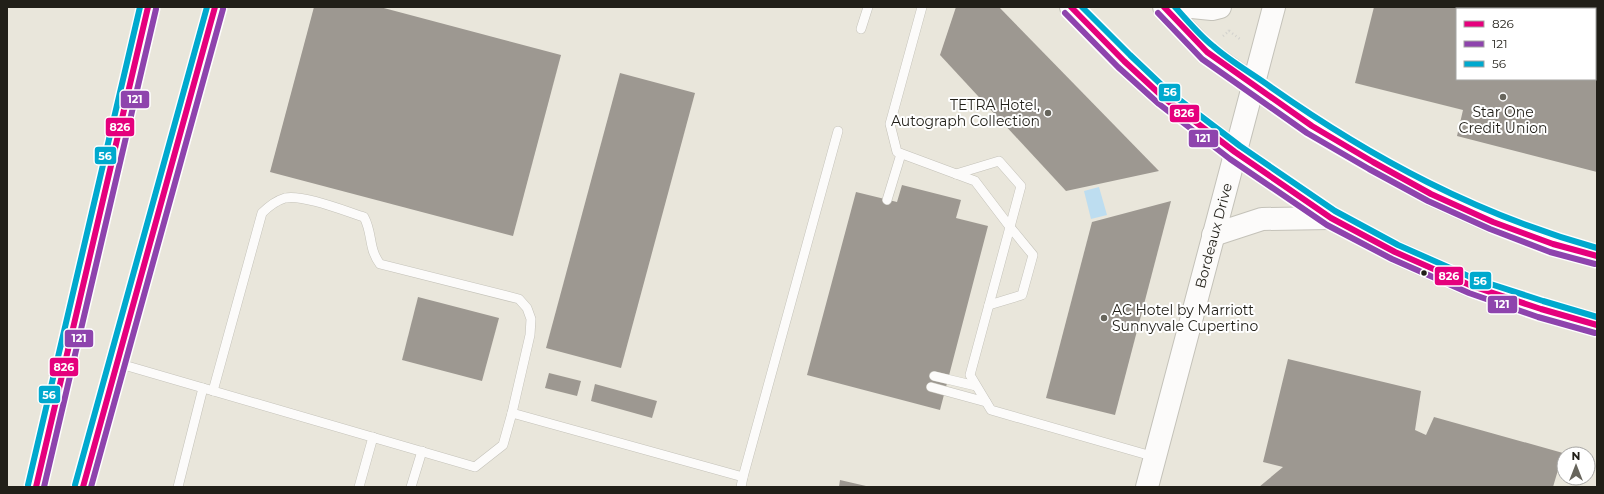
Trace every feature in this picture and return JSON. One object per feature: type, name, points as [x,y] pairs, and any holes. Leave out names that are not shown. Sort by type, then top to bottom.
[{"type":"main road","points":[[36,487],[148,7]]},
{"type":"main road","points":[[83,487],[215,7]]},
{"type":"main road","points":[[1071,7],[1124,61],[1164,98],[1235,152],[1331,218],[1395,252],[1472,286],[1541,309],[1597,325]]},
{"type":"main road","points":[[1164,7],[1207,52],[1253,86],[1312,126],[1431,194],[1493,222],[1553,244],[1597,256]]},
{"type":"main road","points":[[1192,7],[1220,7]]},
{"type":"main road","name":"Bordeaux Drive","points":[[1147,487],[1274,7]]},
{"type":"main road","points":[[1213,235],[1262,219],[1331,218]]},
{"type":"lane","points":[[861,29],[868,7]]},
{"type":"lane","points":[[922,7],[890,124],[896,152],[975,181],[1033,255],[1022,295],[989,305]]},
{"type":"lane","points":[[741,487],[838,131]]},
{"type":"lane","points":[[887,200],[901,154]]},
{"type":"lane","points":[[956,174],[999,161],[1022,186],[970,375],[991,410],[1155,457]]},
{"type":"lane","points":[[117,363],[213,391],[422,451],[475,467],[503,445],[530,335],[530,319],[527,308],[519,299],[380,264],[374,256],[371,247],[369,226],[364,217],[299,198],[286,198],[276,201],[262,213],[213,391]]},
{"type":"lane","points":[[934,376],[976,386]]},
{"type":"lane","points":[[931,387],[986,402]]},
{"type":"lane","points":[[178,487],[203,388]]},
{"type":"lane","points":[[512,413],[743,477]]},
{"type":"lane","points":[[359,487],[373,437]]},
{"type":"lane","points":[[411,487],[422,451]]},
{"type":"path","points":[[1229,31],[1240,39]]},
{"type":"water","points":[[1099,187],[1107,215],[1091,219],[1084,191]]},
{"type":"building","points":[[314,7],[380,7],[561,55],[513,236],[270,172]]},
{"type":"building","name":"TETRA Hotel, Autograph Collection","points":[[956,7],[999,7],[1159,171],[1066,191],[940,55]]},
{"type":"building","name":"Star One Credit Union","points":[[1374,7],[1516,8],[1456,8],[1456,80],[1596,80],[1596,28],[1597,172],[1457,136],[1463,110],[1355,83]]},
{"type":"building","points":[[620,73],[695,93],[621,368],[546,348]]},
{"type":"building","points":[[902,185],[961,200],[956,218],[988,226],[940,410],[807,375],[856,192],[897,202]]},
{"type":"building","name":"AC Hotel by Marriott Sunnyvale Cupertino","points":[[1171,201],[1115,415],[1046,398],[1092,222]]},
{"type":"building","points":[[418,297],[499,318],[482,381],[402,360]]},
{"type":"building","points":[[1288,359],[1421,391],[1415,430],[1426,435],[1434,417],[1556,451],[1556,477],[1553,487],[1259,487],[1283,467],[1263,462]]},
{"type":"building","points":[[549,373],[581,381],[577,396],[545,388]]},
{"type":"building","points":[[595,384],[657,401],[652,418],[591,401]]},
{"type":"building","points":[[840,480],[866,486],[866,487],[839,487]]},
{"type":"transit line","name":"56","points":[[28,485],[140,7]]},
{"type":"transit line","name":"826","points":[[36,487],[148,7]]},
{"type":"transit line","name":"56","points":[[75,485],[207,7]]},
{"type":"transit line","name":"826","points":[[83,487],[215,7]]},
{"type":"transit line","name":"826","points":[[1071,7],[1124,61],[1164,98],[1235,152],[1331,218],[1395,252],[1472,286],[1541,309],[1597,325]]},
{"type":"transit line","name":"56","points":[[1082,7],[1169,92],[1240,146],[1335,211],[1398,245],[1475,279],[1597,317]]},
{"type":"transit line","name":"826","points":[[1164,7],[1207,52],[1312,126],[1373,162],[1431,194],[1493,222],[1553,244],[1597,256]]},
{"type":"transit line","name":"56","points":[[1175,7],[1193,27],[1220,52],[1310,114],[1388,161],[1469,202],[1553,235],[1597,248]]},
{"type":"transit line","name":"121","points":[[44,487],[156,9]]},
{"type":"transit line","name":"121","points":[[91,487],[223,9]]},
{"type":"transit line","name":"121","points":[[1065,13],[1118,67],[1159,104],[1230,159],[1327,225],[1392,259],[1469,293],[1538,317],[1595,333]]},
{"type":"transit line","name":"121","points":[[1158,13],[1202,59],[1307,133],[1369,169],[1428,201],[1490,229],[1550,252],[1595,264]]},
{"type":"place","name":"Star One Credit Union","points":[[1503,97]]},
{"type":"place","name":"TETRA Hotel, Autograph Collection","points":[[1048,113]]},
{"type":"place","name":"AC Hotel by Marriott Sunnyvale Cupertino","points":[[1104,318]]}]
